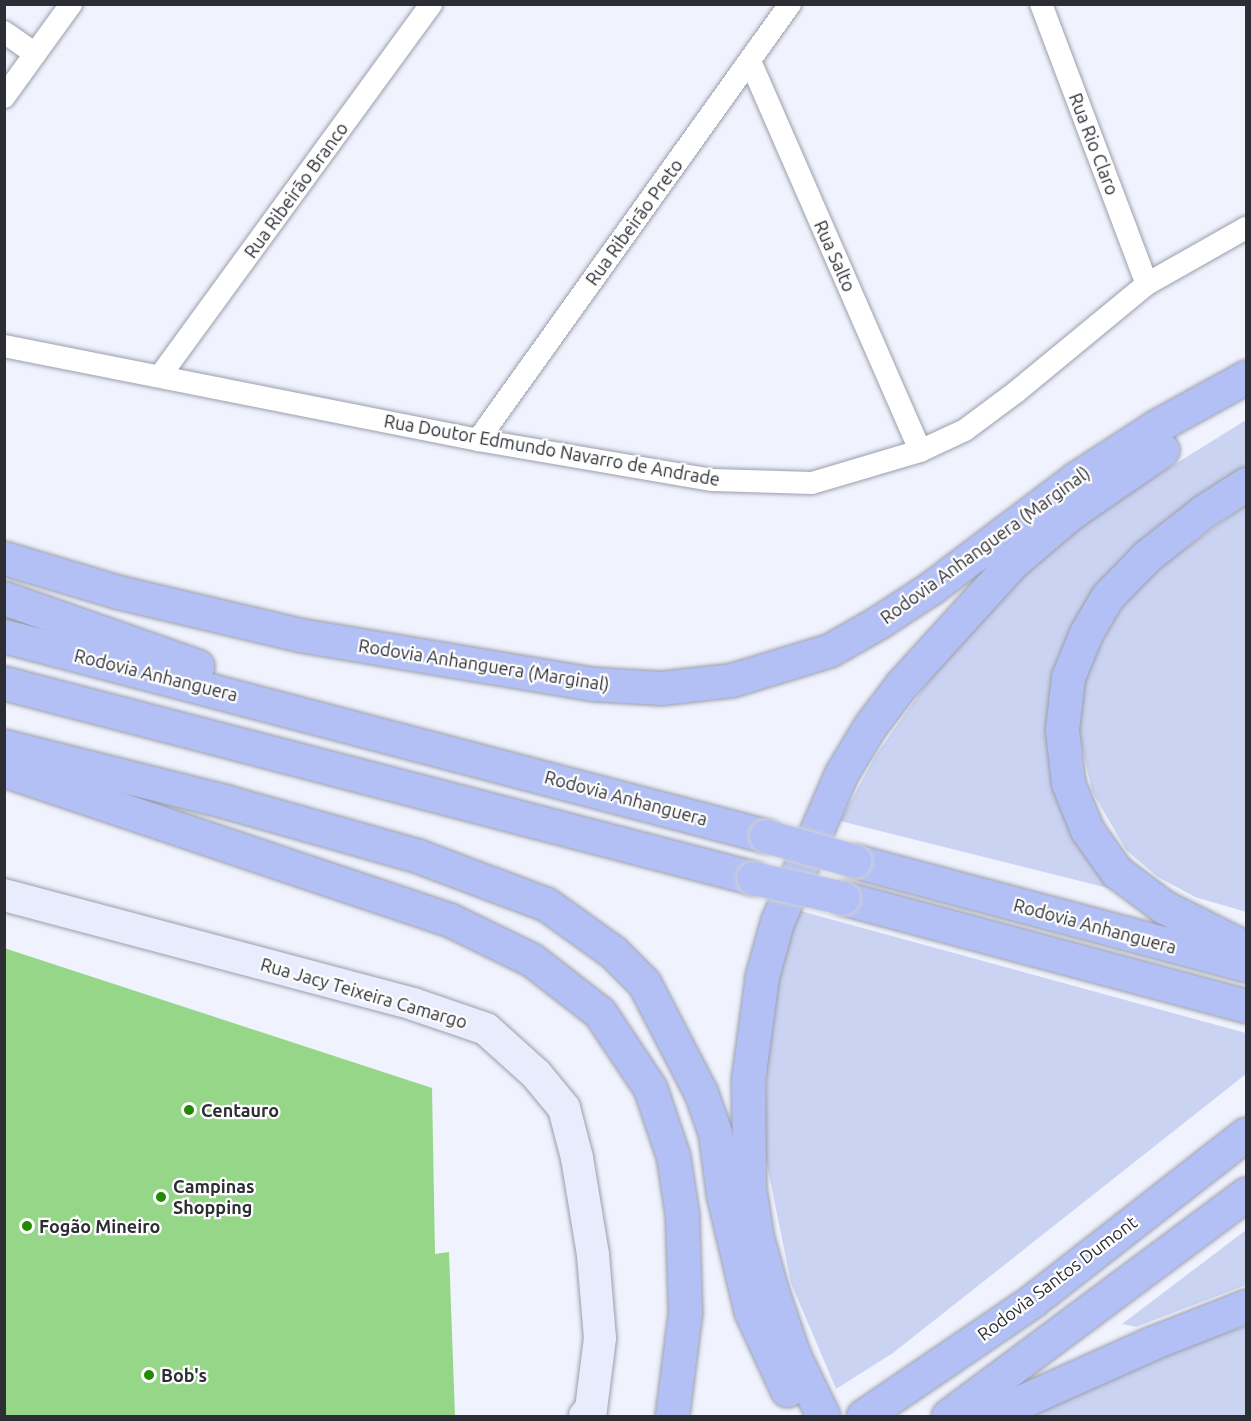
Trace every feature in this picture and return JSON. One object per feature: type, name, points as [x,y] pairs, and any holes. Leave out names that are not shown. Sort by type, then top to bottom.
[{"type":"highway","name":"Rodovia Anhanguera (Marginal)","points":[[4,558],[118,592],[300,635],[558,678],[661,688],[732,680],[830,650],[879,622],[931,588],[1075,479],[1155,427],[1246,377]]},
{"type":"highway","points":[[802,1416],[757,1239],[749,1188],[747,1080],[762,976],[777,922],[822,812],[870,726],[939,639],[1013,562],[1138,464],[1246,401]]},
{"type":"highway","points":[[1246,484],[1204,511],[1147,556],[1107,597],[1086,633],[1068,677],[1062,730],[1068,783],[1087,830],[1117,872],[1164,907],[1246,948]]},
{"type":"highway","points":[[4,598],[385,733]]},
{"type":"highway","name":"Rodovia Anhanguera","points":[[4,636],[385,733],[1246,965]]},
{"type":"highway","points":[[4,683],[753,878],[843,898],[1234,1003]]},
{"type":"highway","points":[[4,746],[224,801],[418,856],[546,904],[614,952],[644,983],[700,1093],[715,1133],[723,1194],[751,1312],[823,1416]]},
{"type":"highway","points":[[4,770],[450,920],[532,960],[600,1013],[650,1088],[673,1156],[682,1215],[685,1313],[672,1416]]},
{"type":"highway","name":"Rodovia Santos Dumont","points":[[863,1416],[1032,1301],[1246,1134]]},
{"type":"highway","points":[[948,1416],[1246,1194]]},
{"type":"highway","points":[[989,1416],[1152,1343],[1246,1306]]},
{"type":"street","points":[[4,97],[71,4]]},
{"type":"street","name":"Rua Ribeirão Branco","points":[[160,376],[431,4]]},
{"type":"street","name":"Rua Ribeirão Preto","points":[[478,440],[790,4]]},
{"type":"street","name":"Rua Rio Claro","points":[[1041,4],[1147,284]]},
{"type":"street","points":[[4,32],[35,54]]},
{"type":"street","name":"Rua Salto","points":[[750,61],[920,451]]},
{"type":"street","name":"Rua Doutor Edmundo Navarro de Andrade","points":[[4,346],[478,440],[724,481],[812,483],[920,451],[964,430],[1016,392],[1147,284],[1246,228]]},
{"type":"street","name":"Rua Jacy Teixeira Camargo","points":[[4,895],[402,1001],[486,1029],[536,1074],[564,1108],[577,1158],[593,1255],[600,1338],[591,1409],[585,1416]]},
{"type":"shaded area","points":[[1246,420],[1246,469],[1187,511],[1054,681],[1108,888],[840,821],[876,755],[935,672],[1007,590],[1095,514]]},
{"type":"shaded area","points":[[1246,505],[1246,912],[1195,897],[1158,877],[1126,850],[1092,791],[1078,728],[1080,698],[1087,669],[1116,616],[1134,592],[1169,560]]},
{"type":"shaded area","points":[[797,910],[1246,1033],[1246,1074],[893,1353],[836,1389],[791,1283],[764,1150],[769,1015]]},
{"type":"shaded area","points":[[1246,1230],[1246,1285],[1136,1327],[1122,1324]]},
{"type":"shaded area","points":[[1246,1326],[1246,1416],[1018,1416],[1183,1346]]},
{"type":"building","points":[[4,948],[432,1088],[435,1254],[449,1252],[455,1416],[4,1416]]},
{"type":"place","name":"Centauro","points":[[189,1110]]},
{"type":"place","name":"Campinas Shopping","points":[[161,1197]]},
{"type":"place","name":"Fogão Mineiro","points":[[27,1226]]},
{"type":"place","name":"Bob's","points":[[149,1375]]}]
